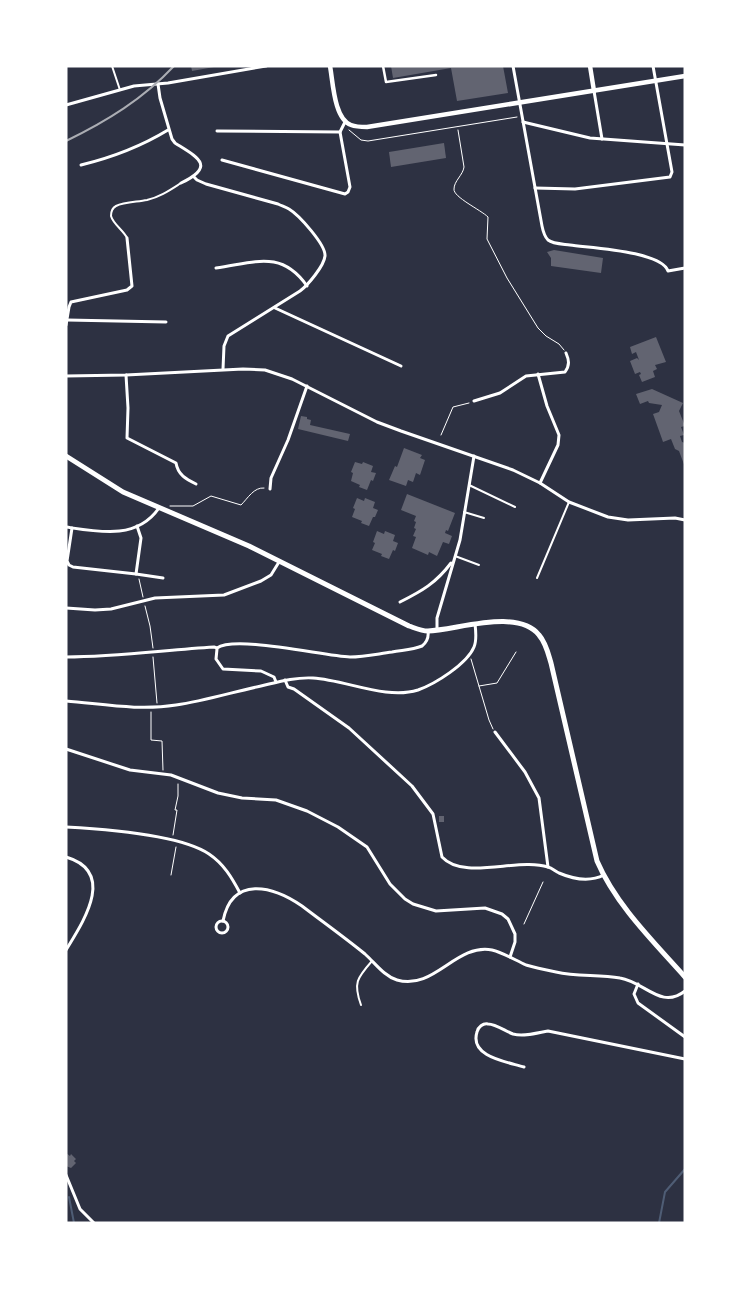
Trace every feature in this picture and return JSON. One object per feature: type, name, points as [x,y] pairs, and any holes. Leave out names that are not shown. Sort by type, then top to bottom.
[{"type":"main road","points":[[66,456],[123,492],[219,533],[409,626],[428,631],[455,626],[508,622],[522,623],[535,630],[543,640],[551,663],[592,842],[604,876],[636,921],[685,977]]},
{"type":"street","points":[[66,105],[134,86],[158,84],[266,66]]},
{"type":"street","points":[[330,66],[340,115],[346,122],[356,126],[375,126],[685,76]]},
{"type":"street","points":[[384,66],[386,82],[436,75]]},
{"type":"street","points":[[512,66],[542,226],[544,235],[548,240],[554,243],[617,251],[654,259],[665,265],[668,271],[685,268]]},
{"type":"street","points":[[590,66],[602,139]]},
{"type":"street","points":[[535,188],[576,189],[670,178],[672,172],[653,66]]},
{"type":"street","points":[[158,84],[168,130],[174,143],[199,158],[201,168],[194,177],[182,183]]},
{"type":"street","points":[[222,160],[345,194],[350,187],[340,132],[346,122]]},
{"type":"street","points":[[523,122],[590,138],[685,145]]},
{"type":"street","points":[[81,165],[117,156],[143,145],[168,130]]},
{"type":"street","points":[[217,131],[340,132]]},
{"type":"street","points":[[194,177],[206,184],[278,204],[290,210],[298,216],[312,233],[325,254],[306,286],[275,308],[228,336],[224,346],[223,369]]},
{"type":"street","points":[[66,325],[68,307],[71,302],[127,290],[132,286],[127,238]]},
{"type":"street","points":[[216,268],[269,261],[280,262],[300,277],[306,286]]},
{"type":"street","points":[[275,308],[401,366]]},
{"type":"street","points":[[67,320],[166,322]]},
{"type":"street","points":[[474,400],[500,393],[526,376],[565,372],[569,367],[566,352]]},
{"type":"street","points":[[66,376],[126,375],[223,369],[265,370],[281,374],[307,386],[377,422],[512,470],[540,483],[570,502],[615,518],[636,520],[675,518],[685,520]]},
{"type":"street","points":[[538,374],[559,435],[558,446],[540,483]]},
{"type":"street","points":[[126,375],[127,438],[176,463],[177,471],[183,477],[196,484]]},
{"type":"street","points":[[270,489],[271,478],[291,434],[307,386]]},
{"type":"street","points":[[400,602],[433,584],[444,573],[456,556],[474,456]]},
{"type":"street","points":[[66,527],[116,533],[124,532],[156,513],[159,508]]},
{"type":"street","points":[[136,574],[141,538],[137,526]]},
{"type":"street","points":[[72,528],[68,565],[163,578]]},
{"type":"street","points":[[436,630],[436,618],[453,560]]},
{"type":"street","points":[[66,608],[111,609],[143,600],[224,595],[261,581],[270,575],[280,562]]},
{"type":"street","points":[[66,701],[152,708],[177,705],[285,680],[313,678],[382,690],[407,692],[435,682],[470,654],[476,640],[475,624]]},
{"type":"street","points":[[66,656],[101,656],[223,646],[265,645],[349,657],[370,656],[422,646],[426,643],[428,631]]},
{"type":"street","points":[[216,648],[216,659],[223,669],[261,671],[274,677],[276,682]]},
{"type":"street","points":[[285,680],[288,687],[294,689],[349,728],[412,786],[433,814],[442,857],[446,862],[469,867],[488,868],[508,865],[548,867],[573,878],[591,880],[604,876]]},
{"type":"street","points":[[495,732],[526,772],[540,798],[548,867]]},
{"type":"street","points":[[66,750],[130,770],[171,775],[218,793],[242,798],[276,800],[315,815],[338,827],[367,848],[390,884],[413,904],[436,910],[485,908],[502,914],[512,926],[515,934],[515,942],[510,957]]},
{"type":"street","points":[[66,827],[88,828],[175,841],[198,848],[217,860],[230,874],[240,893]]},
{"type":"street","points":[[66,856],[78,861],[90,872],[94,887],[88,909],[66,950]]},
{"type":"street","points":[[223,921],[229,902],[240,893],[262,888],[281,893],[292,899],[372,961],[384,973],[397,980],[422,980],[466,954],[476,950],[492,950],[528,966],[557,973],[586,977],[619,978],[638,984],[662,998],[670,999],[677,997],[685,991]]},
{"type":"street","points":[[638,984],[634,994],[638,1003],[685,1037]]},
{"type":"street","points":[[524,1067],[491,1057],[482,1052],[477,1044],[476,1035],[478,1029],[484,1024],[489,1024],[516,1035],[548,1031],[685,1059]]},
{"type":"street","points":[[66,1175],[80,1209],[94,1223]]},
{"type":"lane","points":[[112,66],[120,90]]},
{"type":"lane","points":[[127,238],[113,220],[112,210],[117,206],[148,200],[162,195],[182,183]]},
{"type":"lane","points":[[469,485],[515,507]]},
{"type":"lane","points":[[537,578],[570,502]]},
{"type":"lane","points":[[464,512],[484,518]]},
{"type":"lane","points":[[456,556],[479,565]]},
{"type":"lane","points":[[361,1005],[356,991],[356,984],[372,961]]},
{"type":"path","points":[[346,122],[347,129],[361,140],[368,141],[522,116]]},
{"type":"path","points":[[458,130],[464,172],[454,188],[454,192],[459,198],[476,207],[488,217],[487,239],[508,278],[538,328],[546,336],[559,344],[566,352]]},
{"type":"path","points":[[441,435],[453,407],[474,400]]},
{"type":"path","points":[[159,508],[166,506],[193,506],[212,496],[241,505],[255,491],[261,488],[270,489]]},
{"type":"path","points":[[136,574],[150,626],[157,701]]},
{"type":"path","points":[[479,686],[497,683],[516,652]]},
{"type":"path","points":[[470,654],[489,720],[495,732]]},
{"type":"path","points":[[150,713],[151,740],[162,741],[163,770]]},
{"type":"path","points":[[171,875],[177,810],[174,810],[178,796],[178,784]]},
{"type":"path","points":[[524,924],[543,882]]},
{"type":"building","points":[[191,66],[214,66],[214,67],[192,71]]},
{"type":"building","points":[[391,66],[503,66],[508,93],[457,101],[451,68],[393,78]]},
{"type":"building","points":[[444,143],[446,158],[391,167],[389,152]]},
{"type":"building","points":[[554,250],[603,258],[601,273],[551,266],[551,258],[547,252]]},
{"type":"building","points":[[656,337],[666,362],[655,365],[657,369],[653,371],[655,377],[642,382],[639,375],[641,374],[640,372],[635,374],[630,361],[637,358],[639,360],[636,352],[632,354],[630,347]]},
{"type":"building","points":[[652,389],[683,403],[679,411],[685,426],[681,427],[684,435],[680,436],[682,442],[685,443],[685,467],[679,451],[675,449],[671,439],[663,442],[653,414],[659,412],[662,405],[649,403],[648,401],[640,404],[636,394]]},
{"type":"building","points":[[301,416],[311,420],[310,425],[350,434],[348,441],[298,429]]},
{"type":"building","points":[[404,448],[422,455],[420,458],[425,460],[420,475],[416,473],[413,482],[408,480],[406,486],[389,480],[395,466],[397,467]]},
{"type":"building","points":[[355,462],[362,464],[363,462],[373,466],[371,472],[376,473],[367,490],[351,481],[353,473],[351,472]]},
{"type":"building","points":[[407,494],[455,513],[448,531],[446,530],[445,533],[452,536],[449,544],[443,542],[437,556],[429,552],[428,555],[412,548],[416,537],[413,536],[416,529],[414,528],[416,522],[414,521],[416,516],[401,510]]},
{"type":"building","points":[[357,498],[364,501],[365,498],[375,502],[373,508],[378,510],[369,526],[352,517]]},
{"type":"building","points":[[377,531],[384,534],[385,531],[395,535],[393,541],[398,543],[389,559],[372,550]]},
{"type":"building","points":[[439,816],[444,816],[444,822],[439,822]]},
{"type":"building","points":[[66,1153],[70,1156],[71,1154],[76,1159],[74,1161],[76,1163],[71,1168],[66,1166]]},
{"type":"waterway","points":[[659,1223],[665,1192],[685,1169]]},
{"type":"waterway","points":[[69,1197],[74,1223]]},
{"type":"railway","points":[[66,141],[96,125],[137,99],[174,66]]}]
